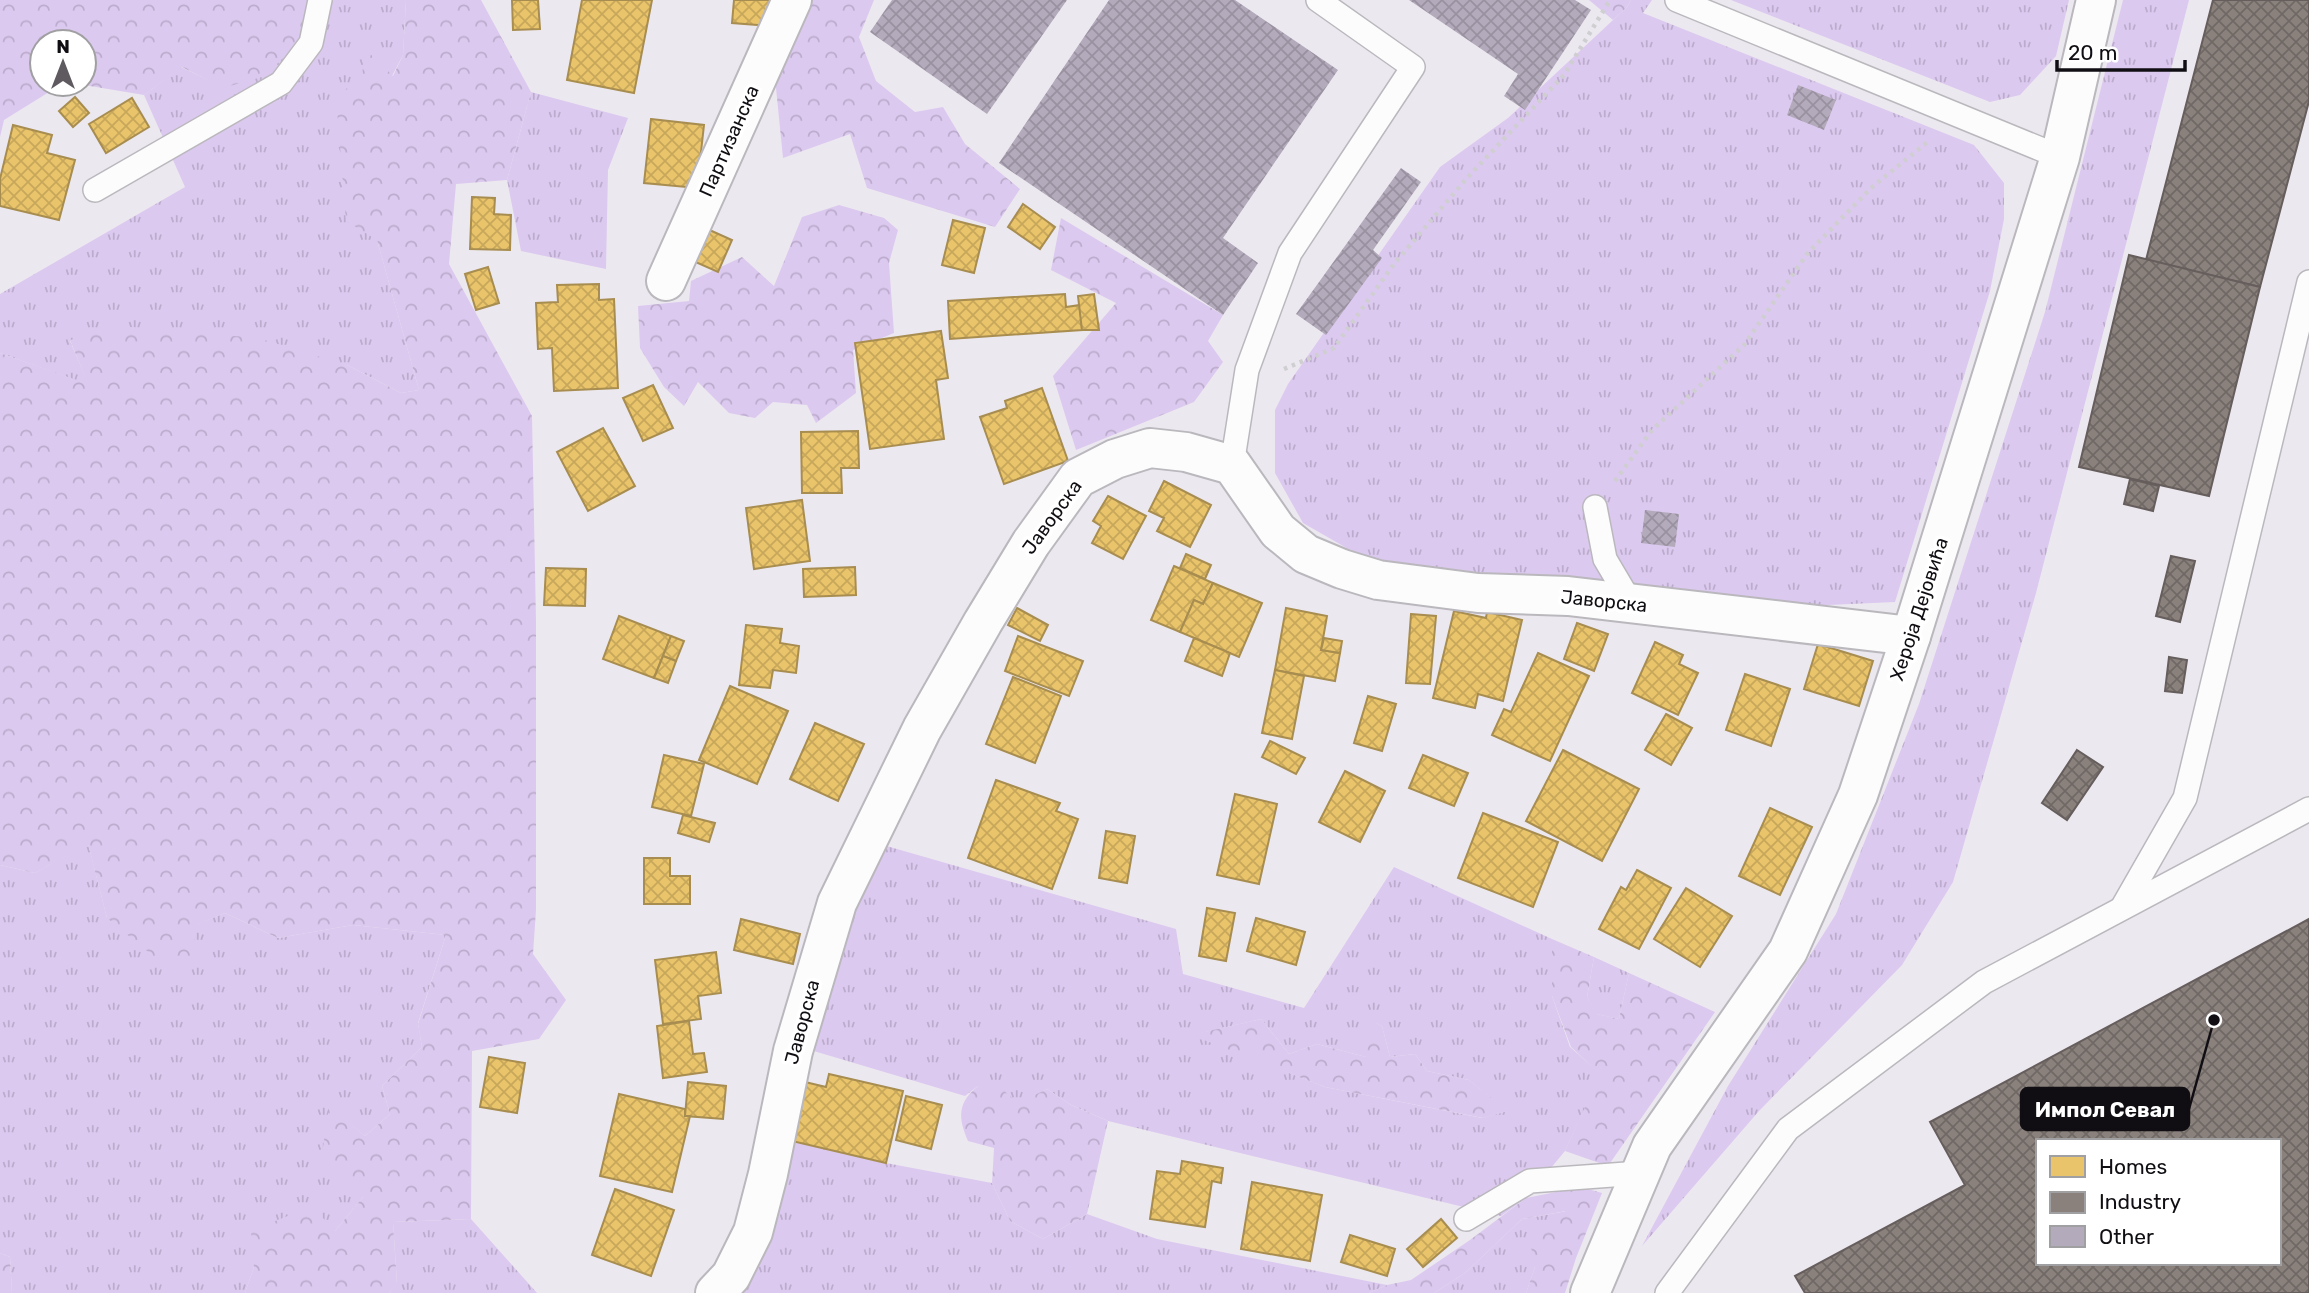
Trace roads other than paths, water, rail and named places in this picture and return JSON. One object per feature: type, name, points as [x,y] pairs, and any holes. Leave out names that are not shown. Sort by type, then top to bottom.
[{"type":"street","name":"Партизанска","points":[[666,281],[792,0]]},
{"type":"street","name":"Хероја Дејовића","points":[[1590,1293],[1652,1146],[1788,951],[1857,795],[1911,636],[2060,157],[2096,0]]},
{"type":"street","name":"Јаворска","points":[[715,1293],[731,1276],[753,1232],[768,1174],[793,1051],[837,903],[922,729],[982,622],[1031,543],[1078,478],[1115,459],[1150,448],[1186,452],[1232,465],[1278,531],[1306,554],[1378,580],[1478,593],[1569,596],[1911,636]]},
{"type":"lane","points":[[94,190],[281,83],[311,43],[320,0]]},
{"type":"lane","points":[[1232,465],[1247,370],[1290,253],[1413,67],[1318,0]]},
{"type":"lane","points":[[1677,0],[2060,157]]},
{"type":"lane","points":[[2122,908],[2185,799],[2309,282]]},
{"type":"lane","points":[[1595,507],[1605,559],[1631,603]]},
{"type":"lane","points":[[1667,1293],[1788,1129],[1984,982],[2309,808]]},
{"type":"lane","points":[[1466,1219],[1530,1181],[1640,1173]]},
{"type":"place","name":"Импол Севал","points":[[2214,1020]]}]
